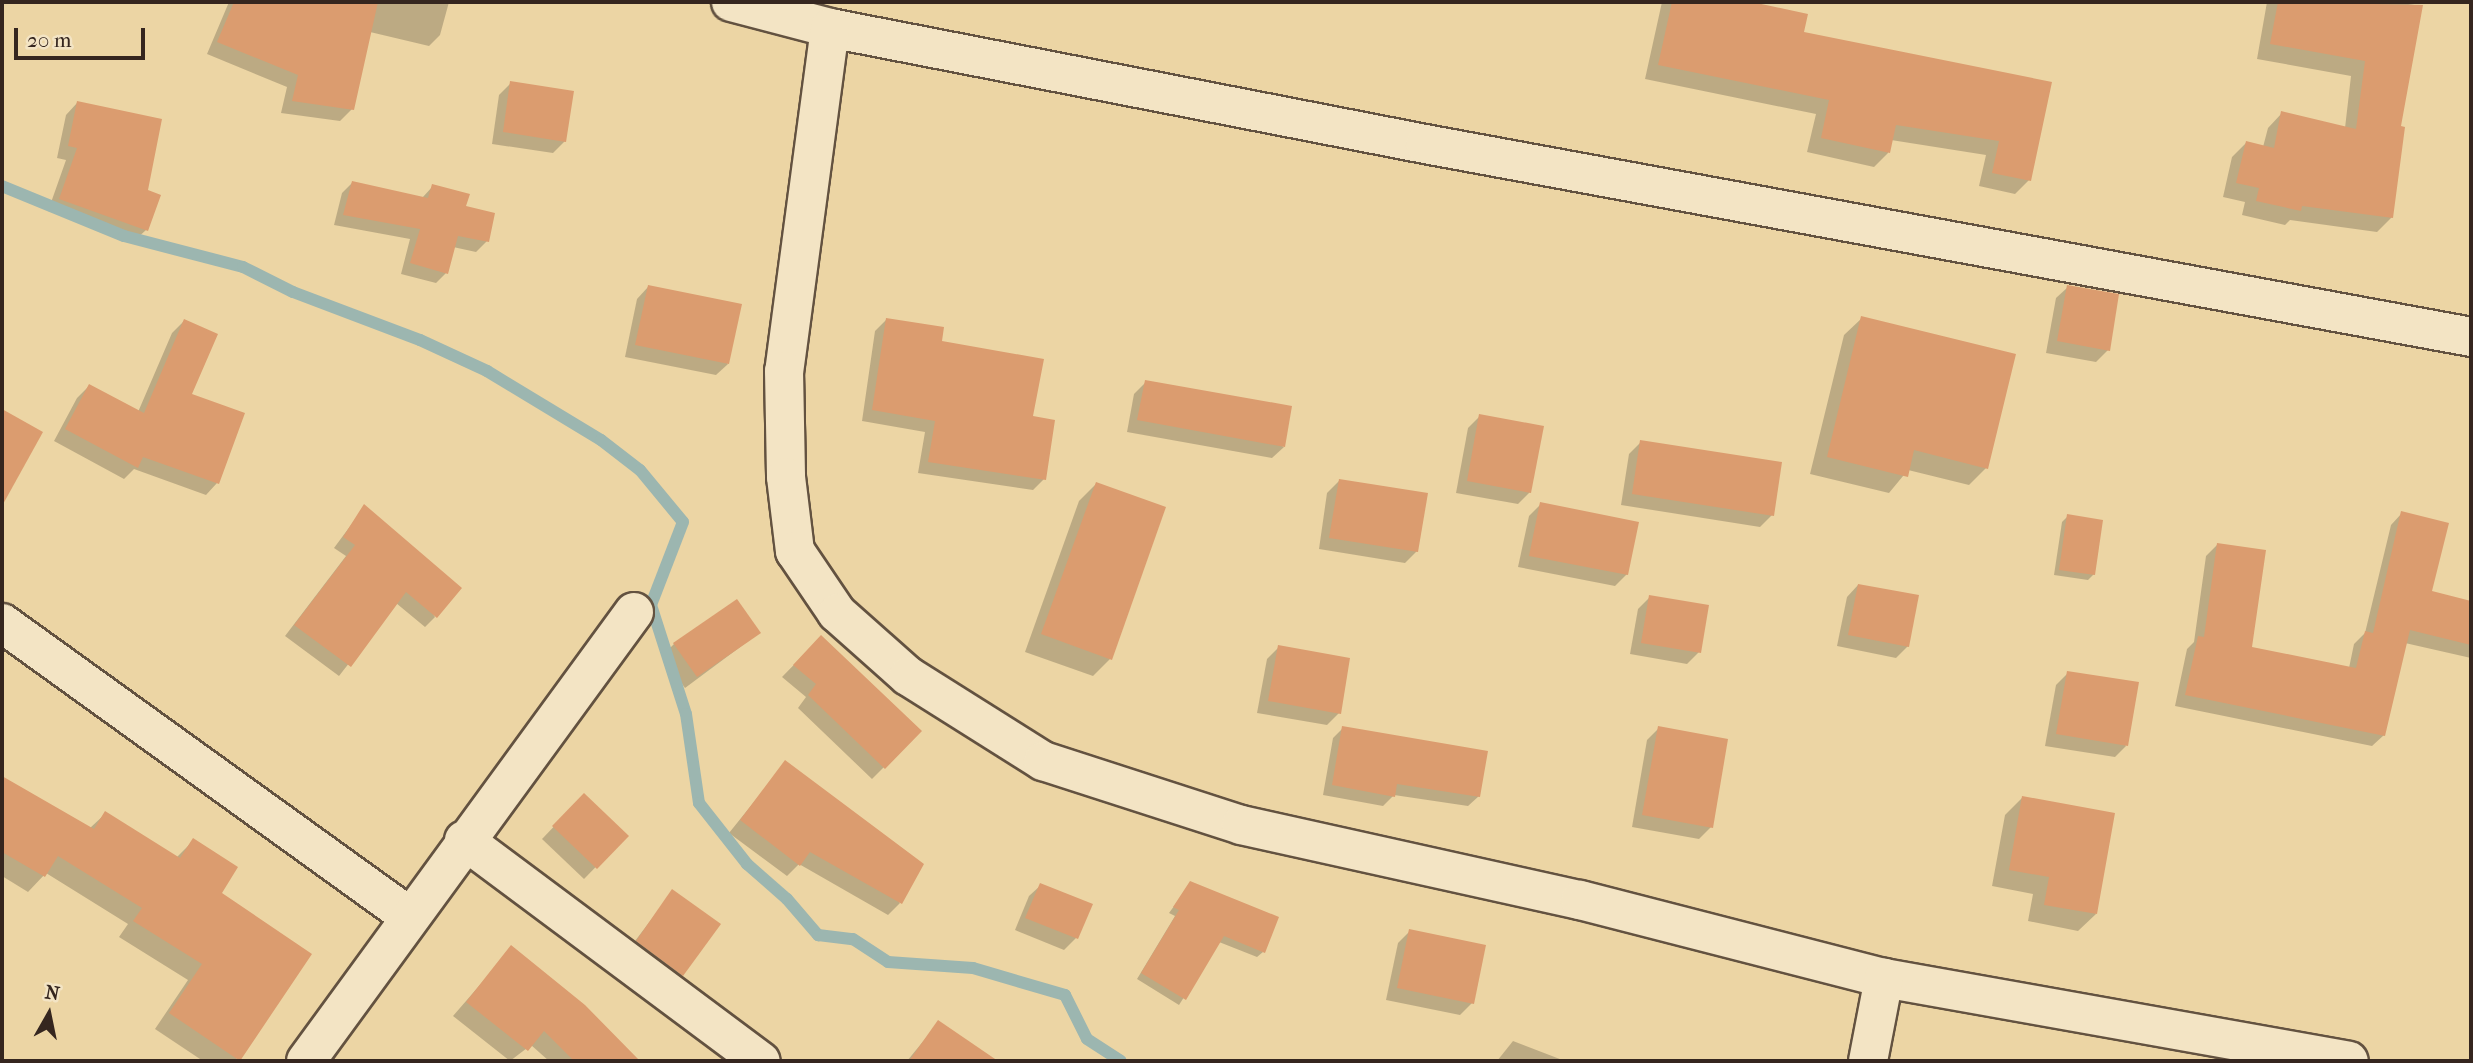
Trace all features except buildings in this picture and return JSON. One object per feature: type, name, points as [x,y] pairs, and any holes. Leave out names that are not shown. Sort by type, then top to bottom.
[{"type":"street","points":[[731,2],[830,28],[1453,149],[2471,337]]},
{"type":"street","points":[[830,28],[784,371],[786,477],[795,551],[837,613],[908,676],[1043,761],[1241,825],[1580,900],[1884,978],[2349,1061]]},
{"type":"street","points":[[306,1061],[464,841],[634,612]]},
{"type":"street","points":[[2,623],[410,917]]},
{"type":"street","points":[[464,841],[761,1061]]},
{"type":"street","points":[[1868,1061],[1884,978]]},
{"type":"waterway","points":[[2,186],[124,236],[243,267],[293,292],[420,340],[487,371],[601,440],[640,470],[683,522],[651,605],[686,714],[699,803],[747,864],[787,899],[818,935],[853,939],[888,962],[973,968],[1065,995],[1087,1039],[1121,1061]]}]
